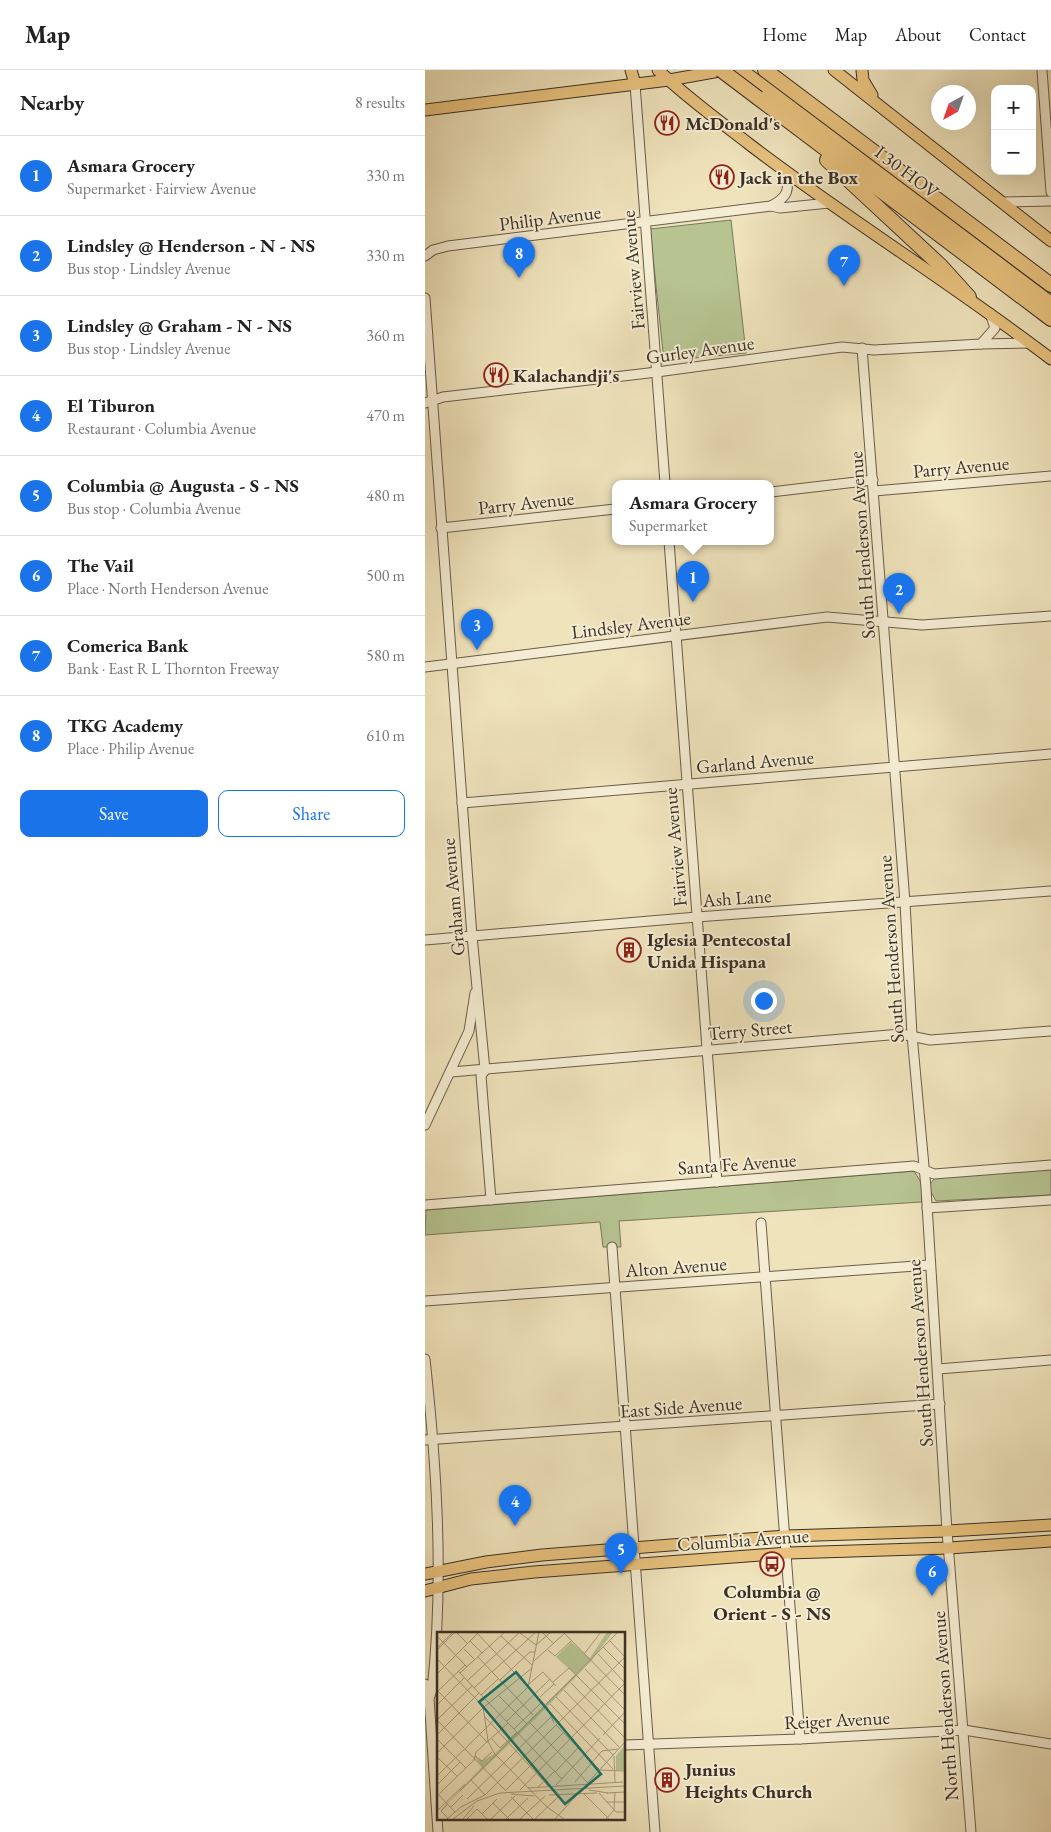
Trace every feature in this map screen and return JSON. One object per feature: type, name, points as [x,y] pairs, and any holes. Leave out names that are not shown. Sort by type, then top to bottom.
[{"type":"highway","points":[[721,70],[1051,319]]},
{"type":"highway","name":"I 30 HOV","points":[[740,70],[777,95],[1051,299]]},
{"type":"highway","name":"I 30 HOV","points":[[747,70],[777,95],[1051,304]]},
{"type":"highway","points":[[765,70],[1051,285]]},
{"type":"highway","points":[[784,118],[941,266],[969,297]]},
{"type":"highway","points":[[1027,267],[1051,275]]},
{"type":"main road","points":[[631,70],[635,84]]},
{"type":"main road","points":[[658,70],[784,170],[829,203],[969,297],[1051,359]]},
{"type":"main road","points":[[425,110],[669,80],[725,70]]},
{"type":"main road","points":[[835,70],[1051,241]]},
{"type":"main road","points":[[862,70],[863,80],[877,103]]},
{"type":"main road","name":"Columbia Avenue","points":[[425,1574],[508,1559],[634,1548],[786,1536],[947,1531],[1051,1524]]},
{"type":"main road","name":"Columbia Avenue","points":[[425,1591],[438,1586],[495,1576],[635,1564],[788,1553],[949,1548],[1051,1541]]},
{"type":"street","points":[[1042,70],[1051,192]]},
{"type":"street","name":"Fairview Avenue","points":[[635,84],[665,480]]},
{"type":"street","points":[[771,206],[782,200],[787,190],[784,170]]},
{"type":"street","points":[[1001,202],[1051,200]]},
{"type":"street","name":"Philip Avenue","points":[[425,256],[448,246],[646,223],[771,206],[781,208],[829,203]]},
{"type":"street","name":"Graham Avenue","points":[[425,298],[428,402],[441,528],[472,936],[485,1070],[481,1076],[491,1200]]},
{"type":"street","points":[[981,344],[995,328],[990,313]]},
{"type":"street","name":"Gurley Avenue","points":[[428,402],[443,397],[657,372],[841,347],[874,350],[1030,343]]},
{"type":"street","name":"South Henderson Avenue","points":[[863,348],[905,902],[913,1035],[925,1170],[949,1548]]},
{"type":"street","name":"Parry Avenue","points":[[874,491],[1051,476]]},
{"type":"street","points":[[774,492],[873,480]]},
{"type":"street","name":"Parry Avenue","points":[[441,528],[612,509]]},
{"type":"street","name":"Fairview Avenue","points":[[669,545],[717,1182]]},
{"type":"street","name":"Lindsley Avenue","points":[[425,667],[839,616],[922,625],[1051,616]]},
{"type":"street","name":"Garland Avenue","points":[[462,803],[1051,754]]},
{"type":"street","name":"Ash Lane","points":[[425,940],[697,917],[1051,891]]},
{"type":"street","name":"Graham Avenue","points":[[425,1125],[428,1114],[451,1072],[469,1031],[477,985]]},
{"type":"street","name":"Terry Street","points":[[451,1072],[901,1034],[930,1040],[1051,1030]]},
{"type":"street","name":"Santa Fe Avenue","points":[[425,1205],[914,1166],[934,1174],[1051,1165]]},
{"type":"street","points":[[927,1208],[1051,1200]]},
{"type":"street","points":[[761,1223],[775,1416],[788,1553],[800,1739]]},
{"type":"street","points":[[612,1247],[655,1832]]},
{"type":"street","name":"Alton Avenue","points":[[425,1301],[930,1266]]},
{"type":"street","points":[[425,1359],[428,1439],[438,1571],[434,1671],[429,1698]]},
{"type":"street","points":[[938,1369],[1051,1360]]},
{"type":"street","name":"East Side Avenue","points":[[428,1439],[940,1404]]},
{"type":"street","name":"North Henderson Avenue","points":[[949,1548],[971,1832]]},
{"type":"street","points":[[425,1684],[429,1698],[437,1810]]},
{"type":"street","name":"Reiger Avenue","points":[[625,1745],[800,1739],[964,1730],[1051,1744]]},
{"type":"green space","points":[[731,220],[746,353],[664,361],[650,229]]},
{"type":"green space","points":[[1051,1169],[1051,1195],[936,1201],[931,1192],[922,1194],[922,1202],[619,1221],[621,1247],[603,1247],[600,1222],[425,1235],[426,1210],[914,1171],[922,1184],[931,1183],[935,1178]]},
{"type":"place","name":"McDonald's","points":[[667,123]]},
{"type":"place","name":"Jack in the Box","points":[[722,177]]},
{"type":"place","name":"TKG Academy","points":[[519,278]]},
{"type":"place","name":"Comerica Bank","points":[[844,286]]},
{"type":"place","name":"Kalachandji's","points":[[496,375]]},
{"type":"place","name":"Asmara Grocery","points":[[693,602]]},
{"type":"place","name":"Lindsley @ Henderson - N - NS","points":[[899,614]]},
{"type":"place","name":"Lindsley @ Graham - N - NS","points":[[477,650]]},
{"type":"place","name":"Iglesia Pentecostal Unida Hispana","points":[[629,950]]},
{"type":"place","name":"El Tiburon","points":[[515,1526]]},
{"type":"place","name":"Columbia @ Orient - S - NS","points":[[772,1564]]},
{"type":"place","name":"Columbia @ Augusta - S - NS","points":[[621,1574]]},
{"type":"place","name":"The Vail","points":[[932,1596]]},
{"type":"place","name":"Junius Heights Church","points":[[667,1780]]}]
